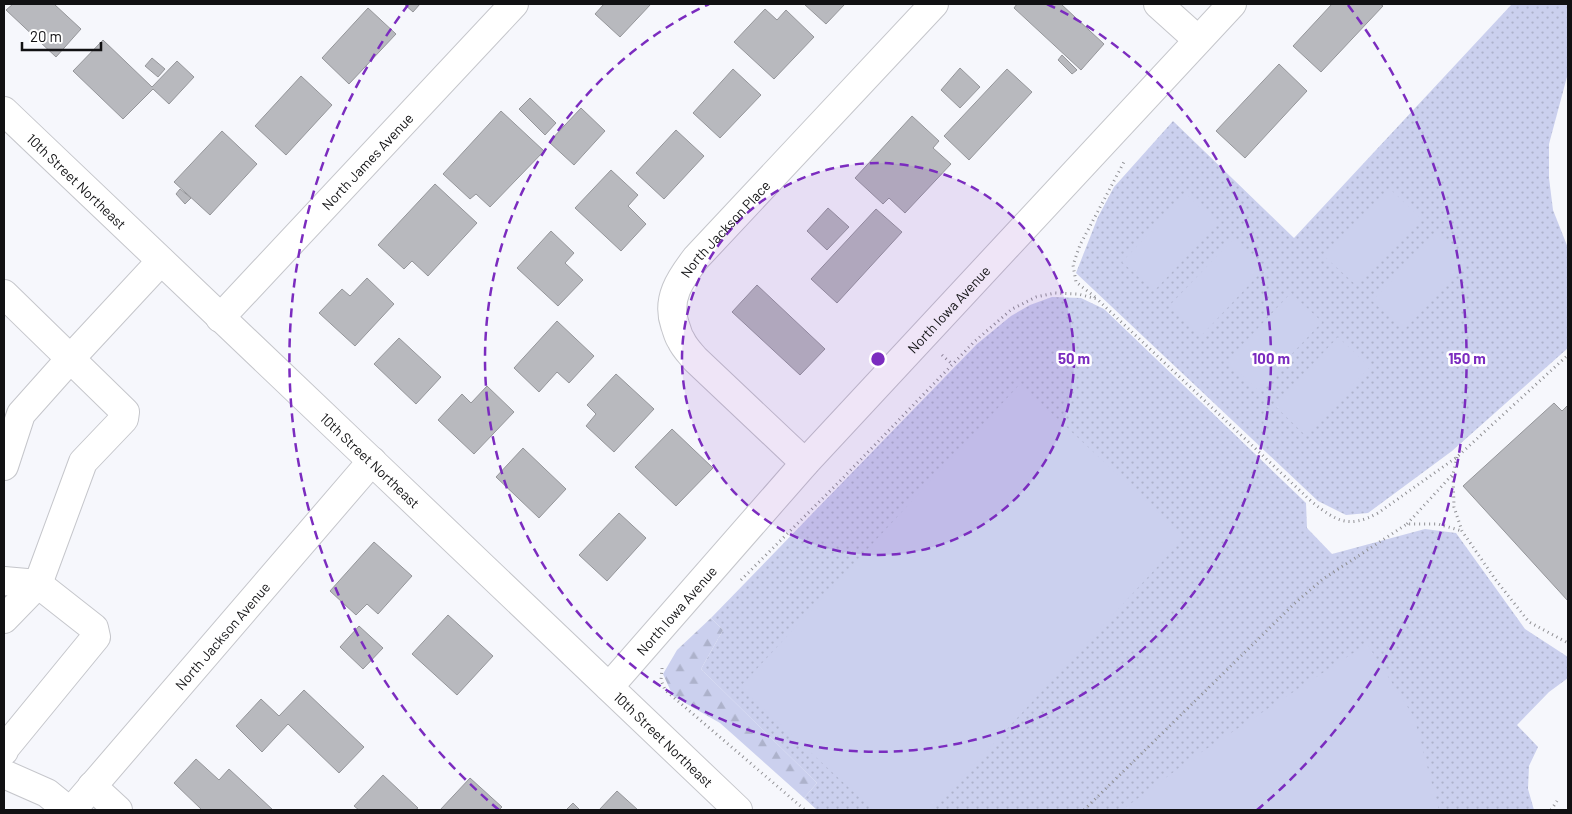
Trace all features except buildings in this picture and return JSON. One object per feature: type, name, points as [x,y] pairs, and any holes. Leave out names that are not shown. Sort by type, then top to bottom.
[{"type":"street","name":"North James Avenue","points":[[220,318],[514,4]]},
{"type":"street","name":"North Jackson Place","points":[[805,463],[695,359],[680,340],[672,318],[672,302],[675,289],[696,258],[934,4]]},
{"type":"street","points":[[1158,4],[1198,40]]},
{"type":"street","name":"North Iowa Avenue","points":[[609,687],[805,463],[1232,4]]},
{"type":"street","name":"10th Street Northeast","points":[[4,111],[738,810]]},
{"type":"street","points":[[4,466],[12,406],[70,359],[161,261]]},
{"type":"street","points":[[4,294],[126,412],[124,419],[83,462],[38,584],[4,619]]},
{"type":"street","name":"North Jackson Avenue","points":[[70,810],[372,461]]},
{"type":"street","points":[[4,580],[38,584],[94,628],[96,637],[4,751]]},
{"type":"street","points":[[4,774],[48,793],[70,810]]},
{"type":"street","points":[[92,786],[118,810]]},
{"type":"path","points":[[1127,157],[1080,245],[1074,265],[1076,282],[1097,299],[1329,516],[1348,522],[1365,520],[1378,513],[1457,457],[1568,355]]},
{"type":"path","points":[[737,584],[840,481],[974,342],[1012,309],[1036,297],[1056,293],[1078,294],[1097,299]]},
{"type":"path","points":[[1457,457],[1453,474],[1454,508],[1462,531],[1495,579],[1529,622],[1568,643]]},
{"type":"path","points":[[1084,810],[1296,603],[1323,579],[1407,524],[1453,474]]},
{"type":"path","points":[[1407,524],[1438,524],[1462,531]]},
{"type":"path","points":[[662,668],[661,680],[665,690],[805,810]]},
{"type":"path","points":[[1551,810],[1557,801]]},
{"type":"green space","points":[[1512,4],[1568,4],[1568,73],[1549,144],[1549,178],[1553,210],[1568,248],[1568,348],[1452,451],[1368,513],[1346,515],[1318,501],[1076,273],[1098,217],[1114,187],[1173,121],[1294,238]]},
{"type":"green space","points":[[1390,189],[1421,218],[1357,286],[1325,257]]},
{"type":"green space","points":[[1186,194],[1218,224],[1154,291],[1122,262]]},
{"type":"green space","points":[[1437,233],[1468,263],[1404,330],[1372,301]]},
{"type":"green space","points":[[1234,238],[1265,268],[1201,336],[1169,306]]},
{"type":"green space","points":[[1291,293],[1322,322],[1258,390],[1227,361]]},
{"type":"green space","points":[[1052,297],[1081,298],[1104,309],[1306,503],[1307,528],[1332,554],[1425,529],[1456,533],[1525,629],[1568,657],[1568,678],[1549,692],[1517,725],[1538,747],[1529,766],[1528,789],[1534,810],[817,810],[804,798],[817,783],[701,669],[723,630],[711,618],[977,344],[1011,316],[1030,305]]},
{"type":"green space","points":[[1338,337],[1370,367],[1305,435],[1274,405]]},
{"type":"green space","points":[[1020,384],[1185,537],[932,810],[873,810],[740,687]]},
{"type":"green space","points":[[711,618],[723,630],[701,669],[817,783],[804,798],[720,723],[673,696],[663,674],[677,650]]},
{"type":"green space","points":[[1367,644],[1414,717],[1439,810],[1122,810],[1194,757]]}]
